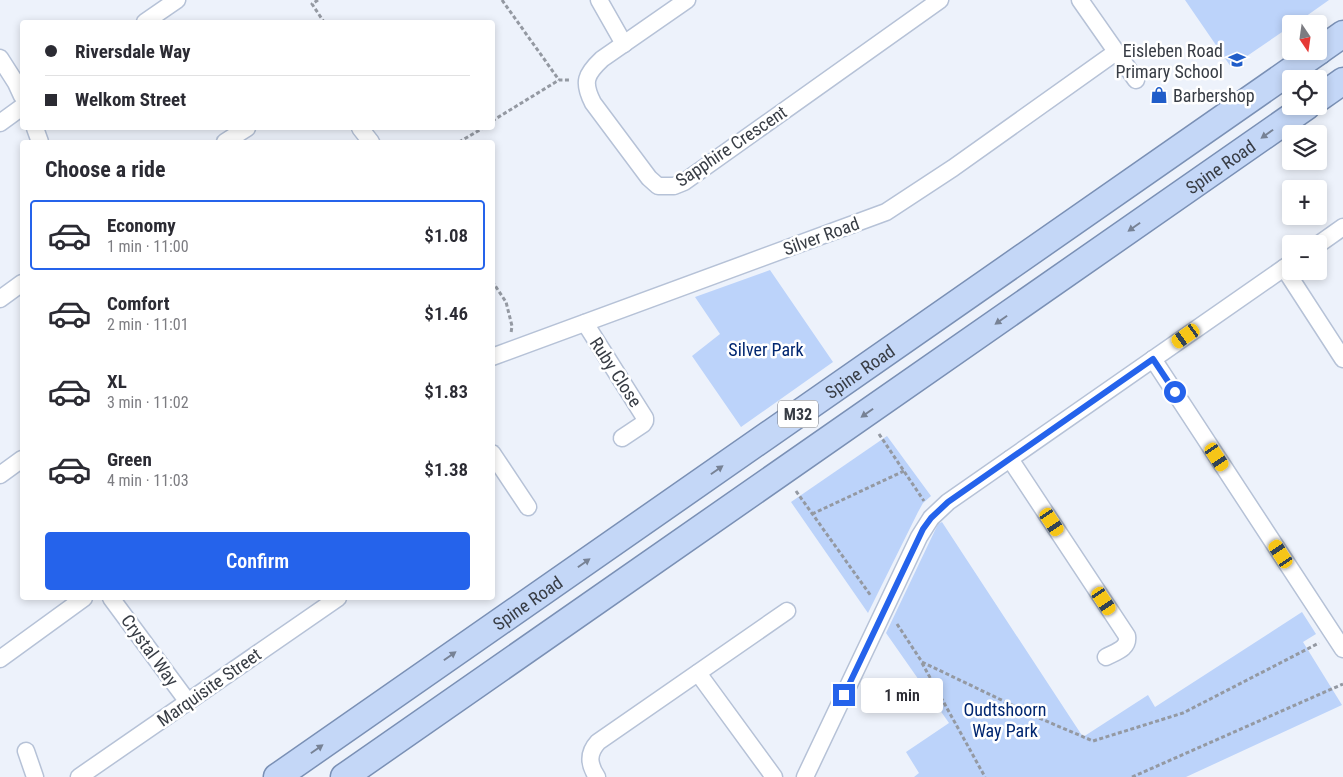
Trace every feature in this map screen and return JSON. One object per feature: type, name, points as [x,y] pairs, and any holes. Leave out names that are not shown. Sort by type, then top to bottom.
[{"type":"main road","name":"Spine Road","points":[[1328,45],[1343,34]]},
{"type":"main road","name":"Spine Road","points":[[277,777],[1306,60]]},
{"type":"main road","points":[[1327,92],[1343,81]]},
{"type":"main road","name":"Spine Road","points":[[344,777],[1294,115]]},
{"type":"street","points":[[148,20],[177,0]]},
{"type":"street","points":[[598,0],[624,44]]},
{"type":"street","points":[[587,81],[590,70],[602,59],[687,0]]},
{"type":"street","name":"Sapphire Crescent","points":[[587,81],[587,92],[593,103],[648,178],[658,186],[674,186],[684,182],[940,0]]},
{"type":"street","points":[[1080,0],[1136,80]]},
{"type":"street","name":"Silver Road","points":[[495,356],[886,212],[953,168],[1116,52]]},
{"type":"street","points":[[0,58],[20,92]]},
{"type":"street","points":[[0,123],[20,108]]},
{"type":"street","points":[[228,140],[244,130]]},
{"type":"street","points":[[362,130],[369,140]]},
{"type":"street","points":[[1327,238],[1343,227]]},
{"type":"street","points":[[805,777],[882,613],[923,529],[931,518],[948,502],[1282,269]]},
{"type":"street","points":[[1295,280],[1343,359]]},
{"type":"street","points":[[0,299],[20,284]]},
{"type":"street","name":"Ruby Close","points":[[585,324],[644,416],[645,421],[643,424],[622,438]]},
{"type":"street","points":[[1153,359],[1339,642]]},
{"type":"street","points":[[495,458],[528,507]]},
{"type":"street","points":[[1010,459],[1127,636],[1128,640],[1125,647],[1106,657]]},
{"type":"street","points":[[0,474],[20,460]]},
{"type":"street","points":[[0,659],[81,600]]},
{"type":"street","name":"Crystal Way","points":[[113,600],[188,702]]},
{"type":"street","name":"Marquisite Street","points":[[79,777],[335,600]]},
{"type":"street","points":[[597,777],[591,768],[590,756],[598,742],[787,611]]},
{"type":"street","points":[[698,673],[774,777]]},
{"type":"street","points":[[26,751],[35,777]]},
{"type":"path","points":[[318,0],[312,4],[323,20]]},
{"type":"path","points":[[502,0],[559,80]]},
{"type":"path","points":[[495,120],[559,80],[587,81]]},
{"type":"path","points":[[462,140],[480,130]]},
{"type":"path","points":[[495,286],[506,302],[512,326],[510,351]]},
{"type":"path","points":[[879,434],[923,499],[931,518]]},
{"type":"path","points":[[812,514],[904,471]]},
{"type":"path","points":[[796,491],[882,613],[898,626],[922,662],[985,777]]},
{"type":"path","points":[[922,662],[1039,718],[1093,741],[1183,713],[1339,642]]},
{"type":"path","points":[[1132,777],[1343,684]]},
{"type":"green space","name":"Eisleben Road Primary School","points":[[1185,0],[1329,0],[1308,15],[1282,15],[1282,32],[1231,67]]},
{"type":"green space","name":"Silver Park","points":[[770,270],[833,362],[741,427],[692,356],[720,334],[695,297]]},
{"type":"green space","points":[[887,436],[931,496],[923,503],[918,512],[868,613],[791,502]]},
{"type":"green space","name":"Oudtshoorn Way Park","points":[[942,522],[1083,737],[1148,695],[1155,707],[1302,612],[1316,634],[1303,642],[1342,705],[1186,777],[914,777],[919,773],[906,752],[949,723],[886,633],[938,524]]},
{"type":"place","name":"Eisleben Road Primary School","points":[[1237,60]]},
{"type":"place","name":"Barbershop","points":[[1159,95]]},
{"type":"route","points":[[844,695],[923,529],[931,518],[948,502],[1153,359],[1175,392]]}]
